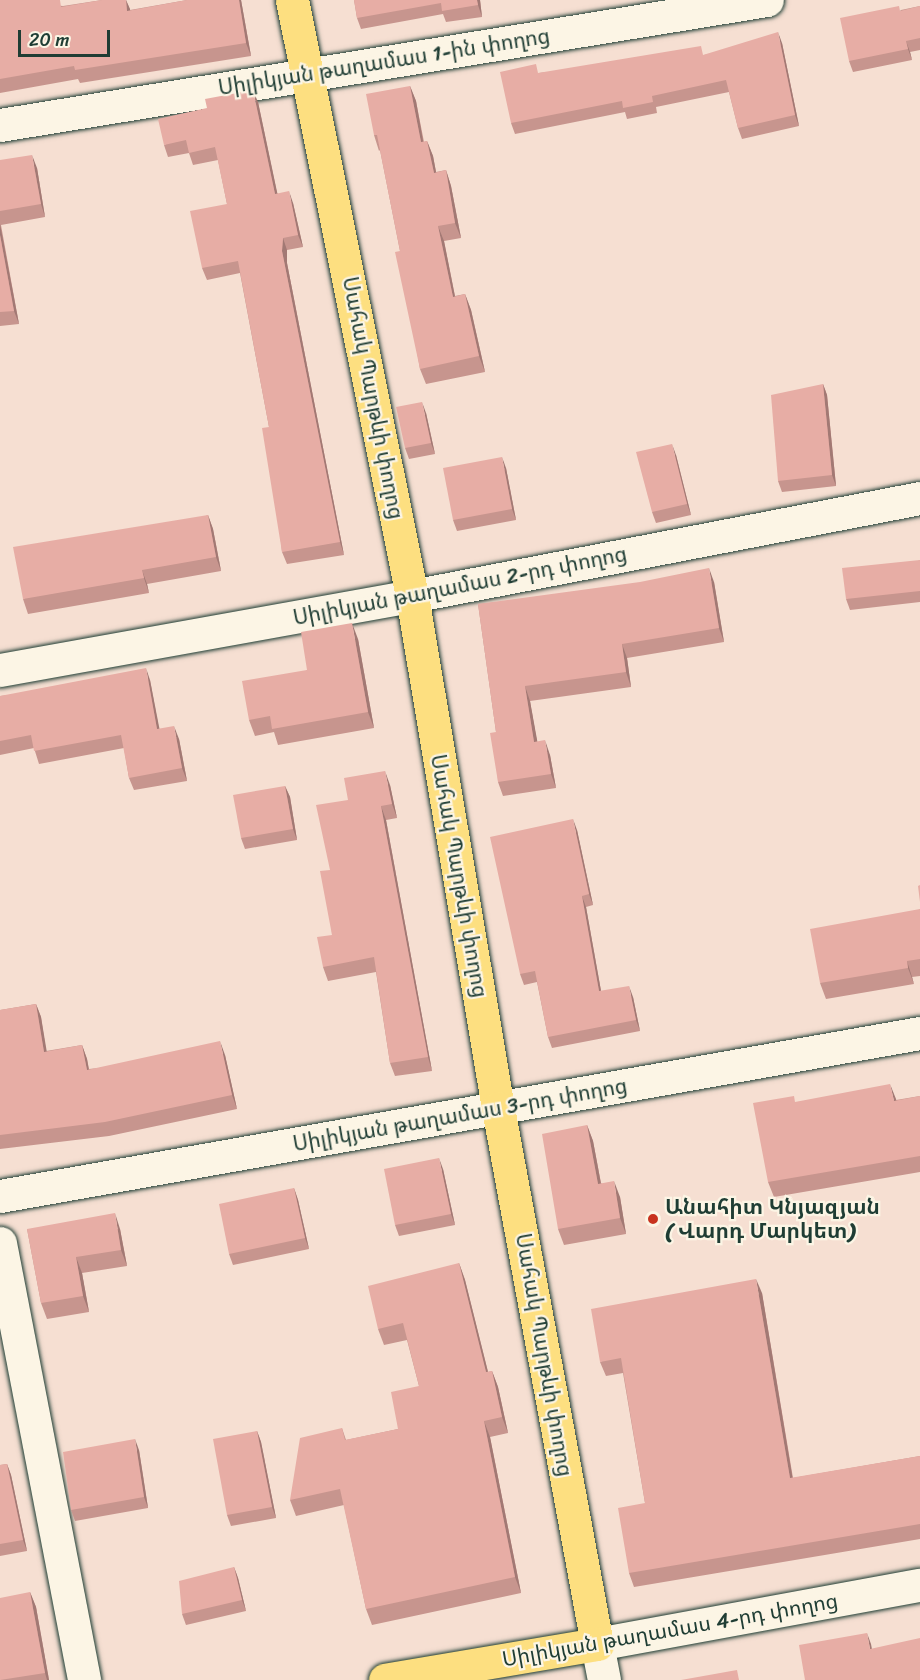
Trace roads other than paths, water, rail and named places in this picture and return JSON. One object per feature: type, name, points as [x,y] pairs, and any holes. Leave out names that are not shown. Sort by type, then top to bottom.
[{"type":"main road","name":"Սահակ Պարթևի փողոց","points":[[292,0],[309,74],[412,596],[498,1108],[597,1644]]},
{"type":"main road","name":"Սիլիկյան թաղամաս 4-րդ փողոց","points":[[385,1680],[597,1644]]},
{"type":"street","name":"Սիլիկյան թաղամաս 1-ին փողոց","points":[[0,125],[767,0]]},
{"type":"street","name":"Սիլիկյան թաղամաս 2-րդ փողոց","points":[[0,670],[412,596],[920,498]]},
{"type":"street","name":"Սիլիկյան թաղամաս 3-րդ փողոց","points":[[0,1196],[920,1033]]},
{"type":"street","points":[[0,1243],[84,1680]]},
{"type":"street","name":"Սիլիկյան թաղամաս 4-րդ փողոց","points":[[597,1644],[920,1585]]},
{"type":"street","name":"Սահակ Պարթևի փողոց","points":[[597,1644],[604,1680]]},
{"type":"place","name":"Անահիտ Կնյազյան ( Վարդ Մարկետ)","points":[[653,1219]]}]
